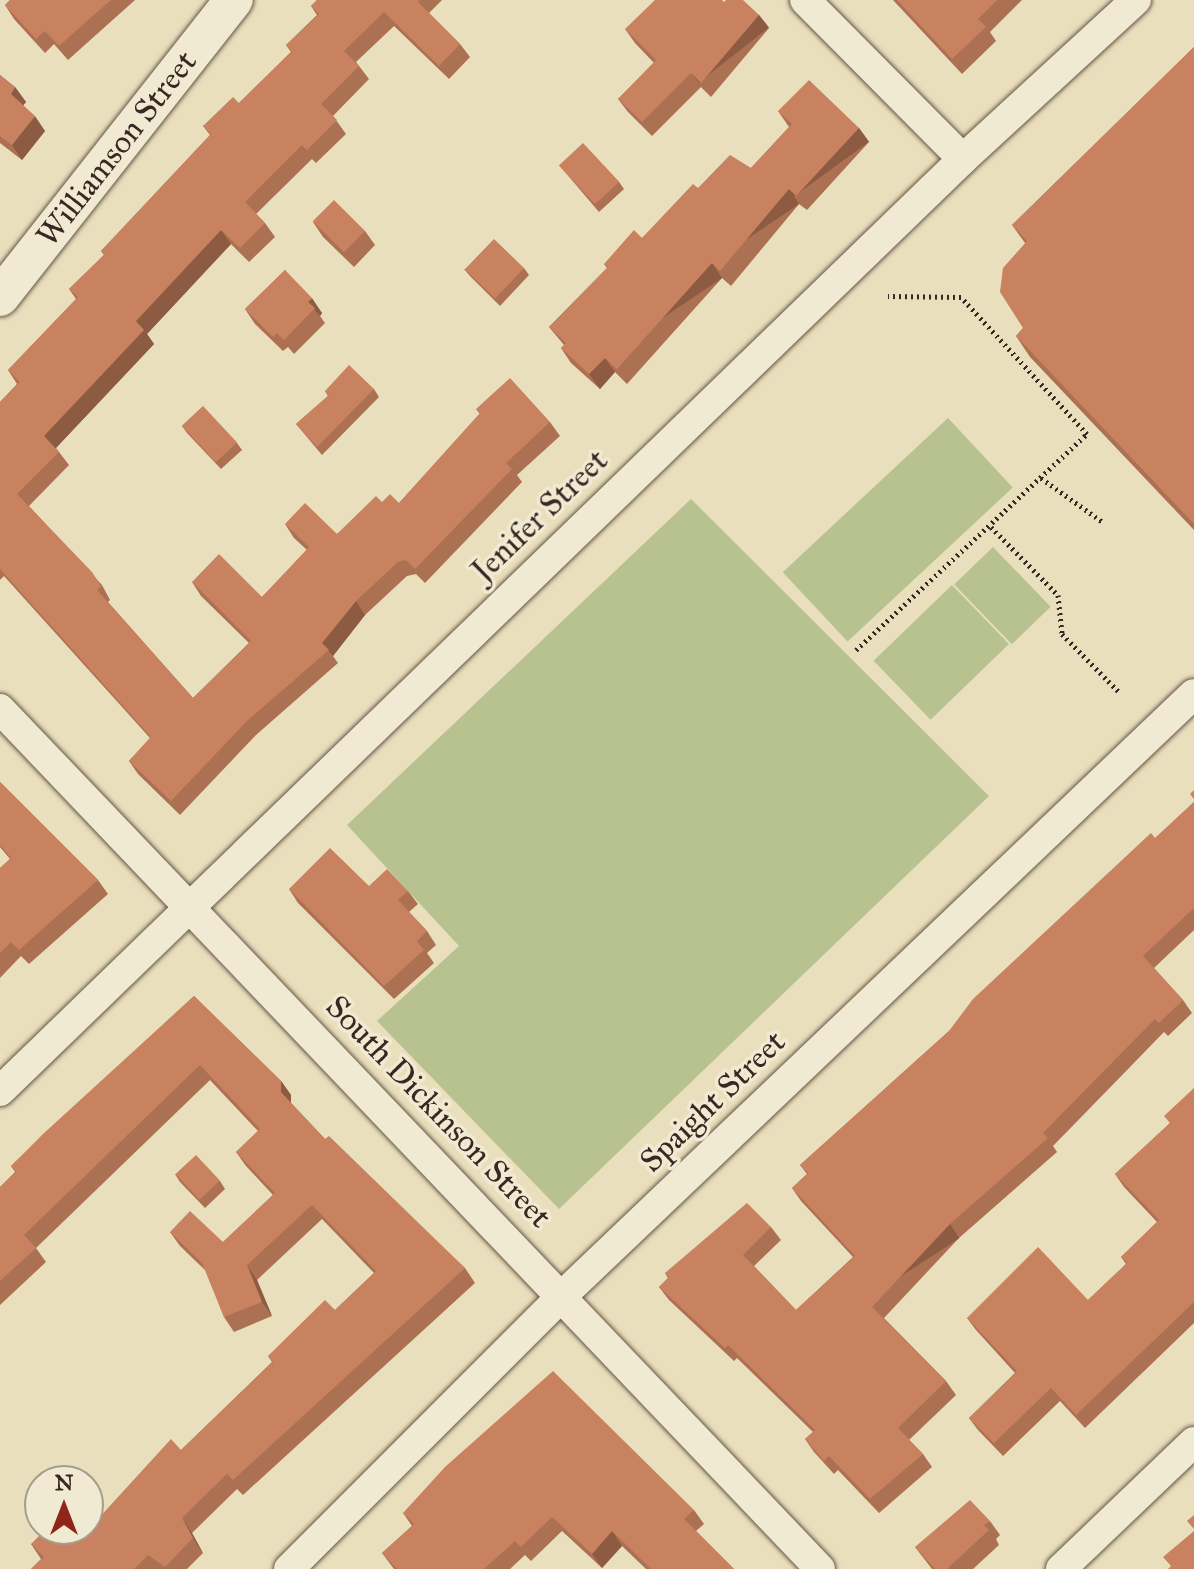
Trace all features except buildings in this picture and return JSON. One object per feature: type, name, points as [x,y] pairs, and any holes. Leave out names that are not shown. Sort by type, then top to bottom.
[{"type":"street","name":"Williamson Street","points":[[0,297],[234,0]]},
{"type":"street","points":[[805,0],[963,159]]},
{"type":"street","name":"Jenifer Street","points":[[0,1091],[963,159],[1136,0]]},
{"type":"street","name":"Spaight Street","points":[[289,1569],[563,1295],[1194,694]]},
{"type":"street","name":"South Dickinson Street","points":[[0,709],[563,1295],[820,1569]]},
{"type":"street","points":[[1061,1569],[1194,1442]]},
{"type":"path","points":[[856,650],[1087,434],[961,297],[888,296]]},
{"type":"path","points":[[1041,478],[1104,523]]},
{"type":"path","points":[[991,527],[1058,595],[1062,634],[1119,692]]},
{"type":"green space","points":[[948,418],[1013,487],[848,642],[783,572]]},
{"type":"green space","points":[[691,499],[989,796],[559,1209],[377,1021],[459,946],[347,825]]},
{"type":"green space","points":[[993,547],[1051,607],[1012,644],[954,585]]},
{"type":"green space","points":[[952,585],[1009,644],[931,720],[874,661]]}]
